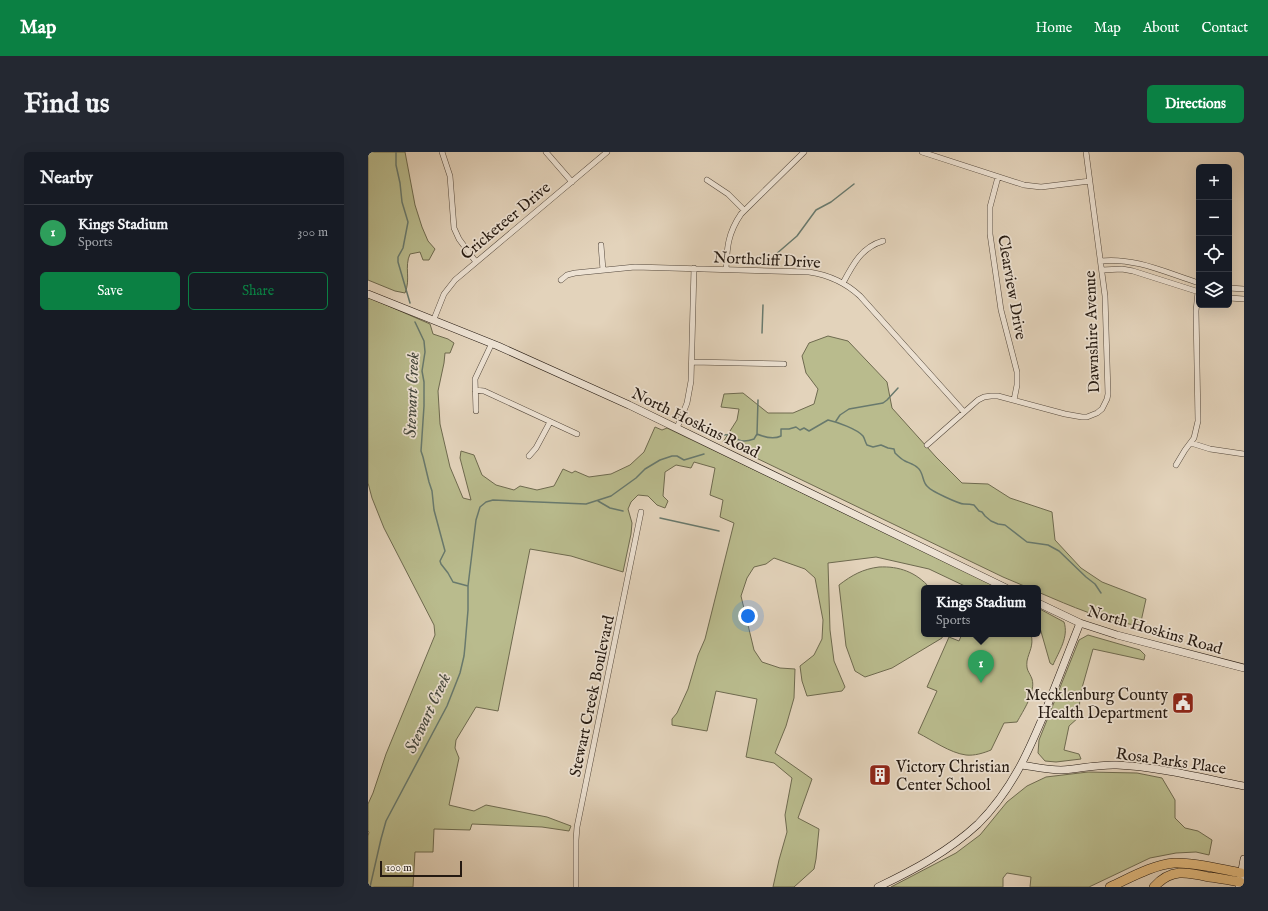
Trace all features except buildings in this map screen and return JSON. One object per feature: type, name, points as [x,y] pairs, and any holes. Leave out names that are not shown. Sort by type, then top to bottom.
[{"type":"highway","points":[[1110,887],[1155,867],[1174,863],[1193,864],[1241,880]]},
{"type":"highway","points":[[1154,887],[1167,877],[1182,872],[1241,880]]},
{"type":"street","points":[[442,152],[450,176],[454,228],[459,239],[476,262]]},
{"type":"street","points":[[546,152],[572,182]]},
{"type":"street","name":"Cricketeer Drive","points":[[434,319],[442,299],[450,285],[608,152]]},
{"type":"street","points":[[726,269],[727,248],[730,233],[735,223],[744,210],[804,152]]},
{"type":"street","points":[[922,152],[998,177],[1035,187],[1057,186],[1090,181]]},
{"type":"street","name":"Dawnshire Avenue","points":[[927,445],[978,400],[984,397],[998,396],[1065,414],[1082,417],[1097,413],[1105,405],[1108,394],[1106,308],[1086,152]]},
{"type":"street","name":"Clearview Drive","points":[[998,177],[990,207],[990,234],[1001,310],[1017,372],[1017,385],[1014,400]]},
{"type":"street","points":[[707,180],[728,194],[744,210]]},
{"type":"street","points":[[843,283],[856,261],[866,249],[883,241]]},
{"type":"street","points":[[601,245],[603,270]]},
{"type":"street","points":[[1100,261],[1122,260],[1135,262],[1196,282]]},
{"type":"street","name":"Northcliff Drive","points":[[561,280],[568,275],[575,273],[635,267],[809,272],[820,274],[843,283],[860,296],[964,412]]},
{"type":"street","points":[[677,428],[687,404],[689,393],[692,362],[694,268]]},
{"type":"street","points":[[1102,270],[1128,270],[1196,291]]},
{"type":"street","points":[[1164,281],[1166,273]]},
{"type":"street","points":[[1232,288],[1244,289]]},
{"type":"street","name":"North Hoskins Road","points":[[368,294],[492,343],[596,390],[1000,585]]},
{"type":"street","points":[[1232,298],[1244,299]]},
{"type":"street","points":[[1176,465],[1196,434],[1198,421],[1196,308]]},
{"type":"street","points":[[476,411],[475,379],[492,343]]},
{"type":"street","points":[[692,362],[784,364]]},
{"type":"street","points":[[475,390],[484,391],[577,434]]},
{"type":"street","points":[[530,456],[550,422]]},
{"type":"street","points":[[1191,443],[1210,449],[1244,454]]},
{"type":"street","name":"Stewart Creek Boulevard","points":[[576,887],[577,827],[642,512]]},
{"type":"street","name":"North Hoskins Road","points":[[1041,604],[1080,623],[1132,640],[1244,668]]},
{"type":"street","points":[[878,887],[928,861],[951,846],[986,815],[1001,797],[1022,765],[1032,744],[1080,623]]},
{"type":"street","name":"Rosa Parks Place","points":[[1022,765],[1056,770],[1100,765],[1128,766],[1155,769],[1244,786]]},
{"type":"street","points":[[1241,880],[1244,859]]},
{"type":"green space","points":[[368,152],[405,152],[415,205],[428,241],[435,249],[429,260],[423,260],[420,252],[410,254],[408,259],[407,288],[405,293],[395,291],[368,280]]},
{"type":"green space","points":[[368,297],[430,324],[433,334],[448,339],[454,343],[450,353],[445,353],[438,391],[440,424],[450,467],[463,498],[471,500],[460,458],[461,451],[474,455],[482,475],[496,485],[514,490],[520,486],[537,490],[554,486],[563,469],[572,473],[575,471],[589,477],[611,474],[630,465],[644,452],[655,427],[662,430],[667,428],[995,585],[963,585],[929,569],[876,557],[828,563],[830,630],[834,661],[845,687],[842,691],[807,696],[802,681],[800,666],[814,655],[822,639],[823,620],[815,578],[805,569],[774,558],[766,564],[754,567],[747,578],[741,596],[754,650],[762,662],[780,668],[795,669],[794,698],[786,726],[775,753],[812,779],[798,818],[819,829],[814,869],[794,887],[773,887],[787,832],[785,815],[792,778],[774,763],[746,757],[757,699],[716,691],[707,731],[672,725],[672,719],[677,713],[688,689],[698,655],[705,639],[734,523],[720,517],[723,500],[710,495],[715,468],[694,462],[691,468],[676,465],[665,472],[663,496],[668,501],[665,508],[657,505],[648,496],[638,495],[631,502],[628,509],[632,523],[631,534],[623,572],[571,556],[530,549],[498,711],[476,707],[456,740],[455,748],[459,758],[449,805],[474,811],[486,805],[547,817],[571,826],[569,831],[542,827],[472,824],[470,830],[434,829],[433,852],[415,852],[413,887],[368,887],[368,804],[386,754],[435,635],[434,625],[384,528],[372,498],[368,483]]},
{"type":"green space","points":[[828,336],[848,341],[887,382],[892,408],[936,457],[962,483],[988,484],[1010,498],[1052,512],[1055,540],[1081,568],[1102,582],[1146,599],[1140,626],[1113,620],[1063,603],[1041,593],[1041,585],[1022,585],[1003,577],[723,442],[737,420],[739,409],[721,407],[724,394],[743,393],[768,413],[793,413],[814,404],[818,389],[806,373],[802,356],[809,343]]},
{"type":"green space","points":[[886,567],[900,569],[913,574],[925,582],[928,585],[921,585],[921,637],[942,637],[892,668],[865,677],[855,671],[846,646],[839,585],[848,578],[868,569]]},
{"type":"green space","points":[[1041,610],[1064,622],[1064,639],[1053,665],[1050,663],[1041,632]]},
{"type":"green space","points":[[1088,635],[1140,650],[1145,655],[1144,660],[1093,649],[1080,695],[1079,717],[1069,726],[1064,750],[1079,754],[1081,759],[1056,762],[1045,761],[1038,753],[1039,740],[1079,640]]},
{"type":"green space","points":[[949,637],[959,641],[961,637],[1032,638],[1032,645],[1027,661],[1027,669],[1033,684],[1031,695],[1025,707],[1017,722],[1004,723],[991,750],[972,755],[954,752],[918,733],[937,691],[927,687]]},
{"type":"green space","points":[[1088,772],[1137,773],[1162,778],[1175,800],[1175,818],[1185,828],[1198,831],[1212,840],[1209,855],[1196,852],[1176,853],[1150,858],[1089,887],[1030,887],[1031,877],[1007,873],[1003,878],[1003,887],[891,887],[956,853],[980,835],[1007,802],[1027,786],[1046,777]]},
{"type":"waterway","name":"Stewart Creek","points":[[396,152],[396,165],[402,202],[408,222],[403,248],[398,257],[398,262],[410,303]]},
{"type":"waterway","points":[[775,255],[797,236],[816,210],[831,202],[854,184]]},
{"type":"waterway","points":[[762,333],[763,305]]},
{"type":"waterway","name":"Stewart Creek","points":[[415,322],[424,341],[425,352],[422,371],[424,382],[424,406],[421,451],[432,491],[434,510],[445,551],[440,561],[453,582],[468,586]]},
{"type":"waterway","points":[[836,421],[840,415],[849,409],[883,403],[898,388]]},
{"type":"waterway","points":[[724,435],[732,436],[743,441],[754,439],[757,434],[758,400]]},
{"type":"waterway","points":[[757,434],[775,438],[781,436],[781,429],[796,427],[800,430],[804,428],[809,431],[828,420],[852,428],[863,436],[867,445],[873,447],[881,445],[894,449],[895,453],[901,458],[920,470],[926,485],[930,489],[957,502],[974,505],[991,521],[1005,525],[1027,542],[1048,545],[1059,551],[1095,584],[1101,593]]},
{"type":"waterway","name":"Stewart Creek","points":[[370,887],[386,821],[447,706],[460,673],[465,646],[468,586],[476,520],[480,507],[486,502],[493,500],[586,504],[611,496],[636,478],[645,469],[660,460],[672,456],[677,456],[684,460],[704,454]]},
{"type":"waterway","points":[[598,501],[610,508],[623,511]]},
{"type":"waterway","points":[[660,518],[719,531]]},
{"type":"place","name":"Kings Stadium","points":[[981,683]]},
{"type":"place","name":"Mecklenburg County Health Department","points":[[1183,703]]},
{"type":"place","name":"Victory Christian Center School","points":[[880,775]]}]
